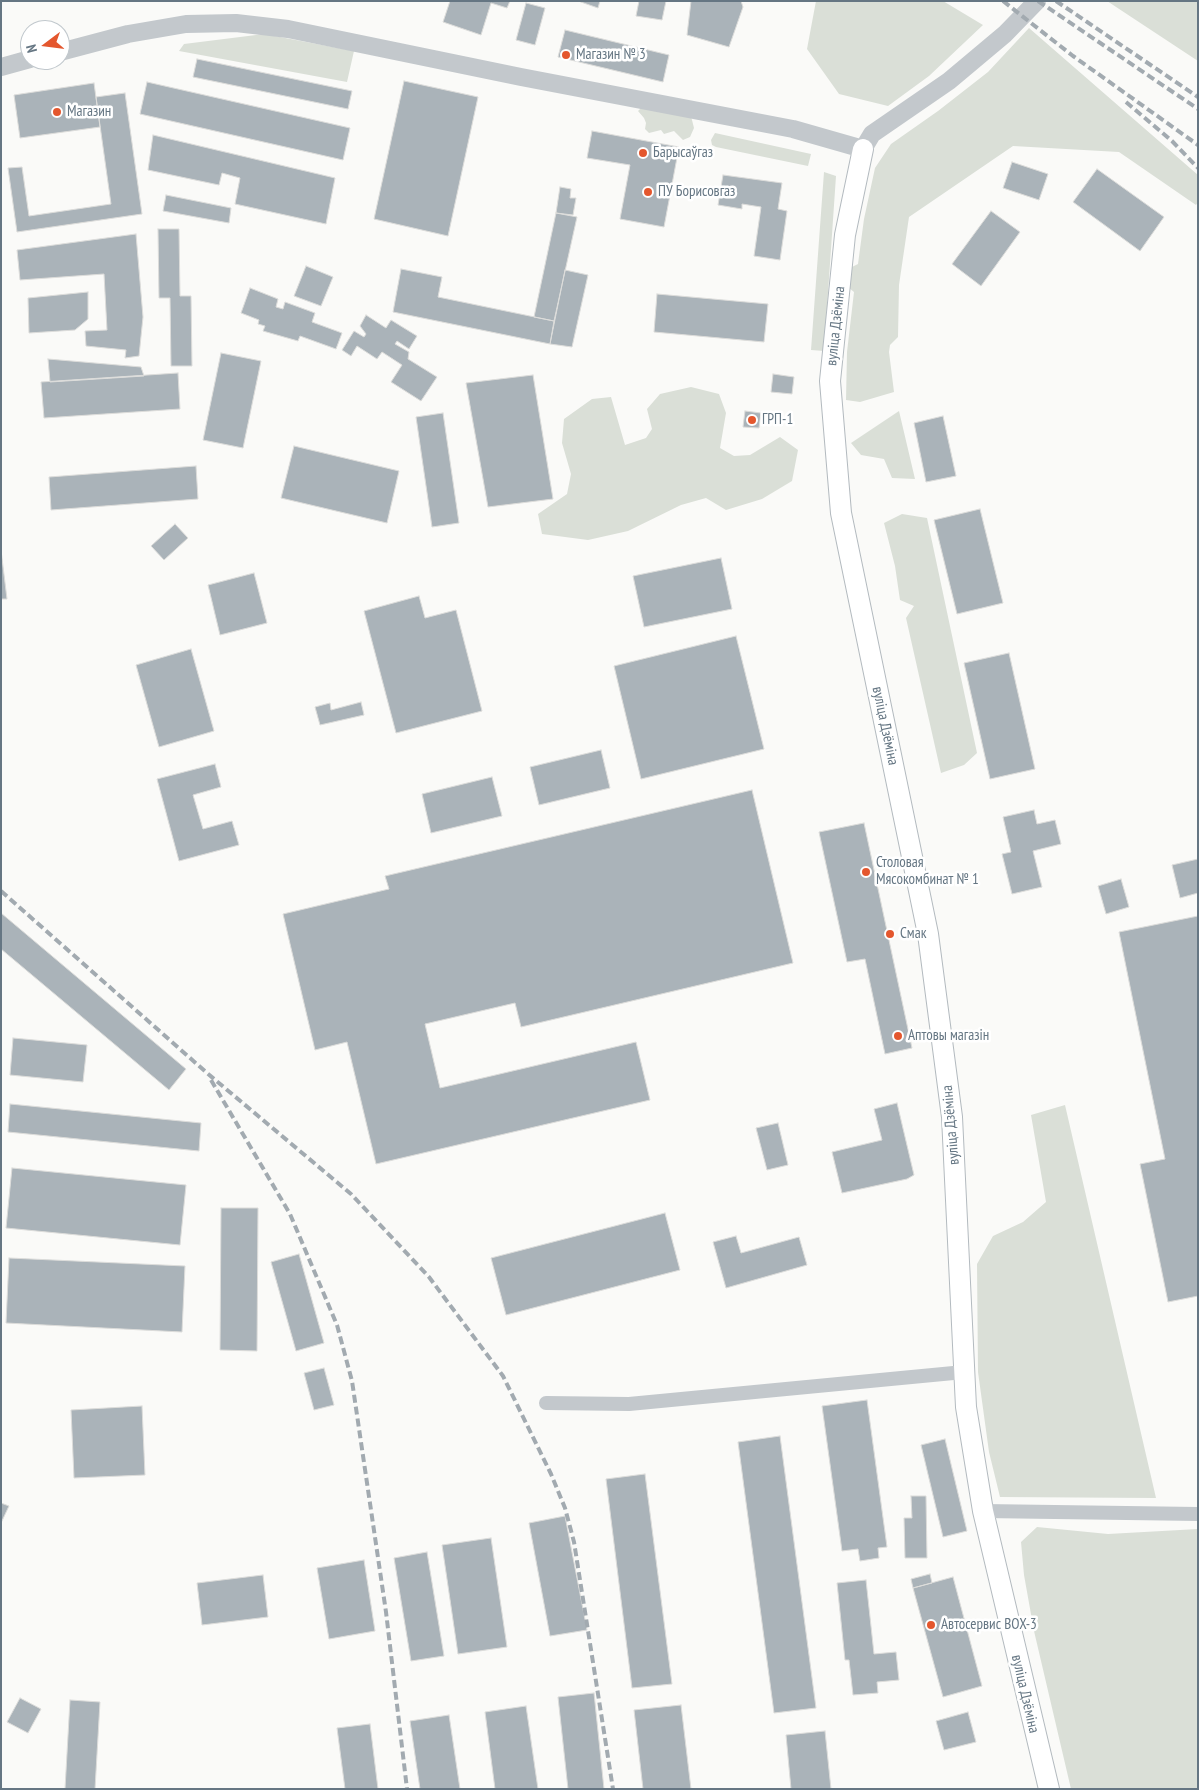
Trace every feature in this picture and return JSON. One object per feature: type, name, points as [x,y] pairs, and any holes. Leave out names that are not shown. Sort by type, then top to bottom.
[{"type":"main road","name":"вуліца Дзёміна","points":[[863,149],[845,234],[830,381],[841,513],[928,934],[952,1117],[966,1407],[983,1511],[1049,1789]]},
{"type":"street","name":"вуліца Дзёміна","points":[[863,149],[872,134],[949,81],[1005,34],[1037,1]]},
{"type":"street","points":[[70,49],[128,34],[186,24],[236,23],[288,29],[521,77],[793,129],[863,149]]},
{"type":"street","points":[[1,67],[20,62]]},
{"type":"street","points":[[546,1403],[629,1404],[964,1372]]},
{"type":"street","points":[[983,1511],[1198,1514]]},
{"type":"shaded area","points":[[816,1],[943,1],[983,25],[929,76],[888,106],[839,94],[807,49]]},
{"type":"shaded area","points":[[1107,1],[1198,1],[1198,61]]},
{"type":"shaded area","points":[[1029,28],[1198,175],[1198,202],[1196,205],[1119,152],[1013,146],[909,217],[899,285],[898,337],[890,345],[889,352],[894,392],[860,402],[846,400],[847,352],[854,292],[849,288],[850,268],[858,264],[864,219],[875,168],[891,144],[938,111],[988,72]]},
{"type":"shaded area","points":[[264,34],[354,51],[347,82],[179,51],[184,44]]},
{"type":"shaded area","points":[[641,108],[691,116],[694,128],[690,137],[683,140],[674,131],[664,134],[661,130],[649,133],[645,129],[646,123],[644,118],[638,111]]},
{"type":"shaded area","points":[[715,133],[811,154],[808,166],[716,147],[712,145],[711,140]]},
{"type":"shaded area","points":[[824,172],[836,176],[824,351],[811,350]]},
{"type":"shaded area","points":[[691,387],[719,394],[726,413],[720,448],[734,456],[750,455],[780,437],[798,450],[792,481],[762,499],[726,510],[706,498],[681,505],[628,531],[588,540],[542,534],[538,514],[567,494],[571,474],[562,443],[564,419],[592,399],[611,397],[625,445],[646,438],[652,429],[647,409],[660,394]]},
{"type":"shaded area","points":[[899,411],[915,479],[892,478],[884,459],[861,455],[851,443]]},
{"type":"shaded area","points":[[902,514],[927,518],[977,753],[964,765],[941,773],[906,618],[914,606],[900,600],[895,566],[884,523]]},
{"type":"shaded area","points":[[1065,1105],[1156,1498],[1000,1497],[989,1452],[978,1372],[977,1264],[993,1236],[1023,1222],[1046,1202],[1031,1115]]},
{"type":"shaded area","points":[[1037,1527],[1108,1534],[1198,1529],[1198,1789],[1071,1789],[1034,1631],[1024,1575],[1021,1542]]},
{"type":"building","points":[[450,1],[510,1],[507,8],[491,3],[481,35],[443,22]]},
{"type":"building","points":[[578,1],[600,1],[598,8]]},
{"type":"building","points":[[639,1],[666,1],[662,20],[636,16]]},
{"type":"building","points":[[691,1],[741,1],[743,7],[729,47],[687,35]]},
{"type":"building","points":[[526,3],[545,8],[535,45],[516,40]]},
{"type":"building","points":[[565,30],[669,55],[663,82],[558,57]]},
{"type":"building","points":[[197,59],[352,91],[348,109],[193,77]]},
{"type":"building","points":[[404,81],[478,97],[448,236],[374,219]]},
{"type":"building","points":[[147,82],[350,128],[343,160],[140,114]]},
{"type":"building","name":"Магазин","points":[[94,83],[100,127],[20,138],[14,95]]},
{"type":"building","points":[[125,93],[142,214],[17,232],[8,168],[22,167],[29,216],[111,204],[96,97]]},
{"type":"building","name":"ПУ Борисовгаз","points":[[592,131],[679,147],[664,227],[620,219],[630,165],[587,158]]},
{"type":"building","points":[[153,135],[335,178],[326,224],[235,204],[240,178],[222,173],[219,185],[148,170]]},
{"type":"building","points":[[1012,162],[1048,174],[1039,200],[1003,188]]},
{"type":"building","points":[[1097,169],[1164,217],[1140,251],[1073,202]]},
{"type":"building","points":[[723,175],[782,183],[778,209],[787,211],[780,260],[754,256],[761,207],[742,204],[742,209],[718,205]]},
{"type":"building","points":[[560,187],[571,189],[570,198],[576,198],[573,215],[556,213]]},
{"type":"building","points":[[166,195],[231,208],[229,223],[163,211]]},
{"type":"building","points":[[991,211],[1020,232],[981,286],[952,264]]},
{"type":"building","points":[[556,213],[577,217],[554,321],[534,317]]},
{"type":"building","points":[[158,229],[179,229],[180,296],[191,296],[192,366],[171,366],[170,298],[159,298]]},
{"type":"building","points":[[136,234],[143,317],[139,356],[125,358],[126,350],[86,346],[85,331],[107,330],[104,274],[20,280],[17,250]]},
{"type":"building","points":[[306,266],[333,277],[321,306],[294,296]]},
{"type":"building","points":[[401,269],[442,277],[438,297],[554,321],[550,344],[393,312]]},
{"type":"building","points":[[565,270],[588,275],[572,347],[550,344]]},
{"type":"building","points":[[250,288],[278,299],[276,307],[283,309],[285,302],[315,313],[312,322],[342,333],[336,349],[300,336],[298,341],[263,331],[265,326],[258,324],[259,320],[241,313]]},
{"type":"building","points":[[88,292],[88,319],[75,330],[29,333],[28,298]]},
{"type":"building","points":[[657,294],[768,304],[764,342],[654,332]]},
{"type":"building","points":[[366,315],[386,328],[391,320],[417,336],[409,349],[397,341],[395,344],[409,352],[408,359],[437,377],[421,401],[391,382],[402,365],[382,352],[377,359],[357,346],[351,356],[342,350],[354,331],[364,337],[366,334],[360,326]]},
{"type":"building","points":[[221,353],[261,361],[243,448],[203,440]]},
{"type":"building","points":[[48,359],[141,367],[144,376],[50,382]]},
{"type":"building","points":[[178,373],[180,409],[44,418],[41,382]]},
{"type":"building","points":[[773,374],[794,377],[792,394],[771,392]]},
{"type":"building","points":[[533,375],[553,499],[488,507],[466,383]]},
{"type":"building","name":"ГРП-1","points":[[745,411],[761,413],[759,428],[743,427]]},
{"type":"building","points":[[443,413],[459,523],[432,527],[416,417]]},
{"type":"building","points":[[943,416],[956,476],[926,482],[914,423]]},
{"type":"building","points":[[294,446],[399,471],[387,523],[281,498]]},
{"type":"building","points":[[196,466],[198,499],[51,510],[49,477]]},
{"type":"building","points":[[980,509],[1003,603],[957,614],[934,520]]},
{"type":"building","points":[[175,524],[188,538],[164,560],[151,546]]},
{"type":"building","points":[[1,550],[7,599],[1,599]]},
{"type":"building","points":[[721,558],[732,609],[644,627],[633,576]]},
{"type":"building","points":[[254,573],[267,623],[220,635],[208,585]]},
{"type":"building","points":[[419,596],[425,618],[456,610],[482,711],[396,733],[364,611]]},
{"type":"building","points":[[736,636],[764,749],[641,779],[614,666]]},
{"type":"building","points":[[191,649],[214,731],[159,747],[136,665]]},
{"type":"building","points":[[1009,653],[1035,769],[990,779],[964,663]]},
{"type":"building","points":[[361,702],[364,715],[320,725],[315,707],[330,703],[331,710]]},
{"type":"building","points":[[601,750],[610,788],[539,805],[530,767]]},
{"type":"building","points":[[215,764],[221,787],[193,795],[203,829],[232,821],[239,845],[179,861],[157,779]]},
{"type":"building","points":[[492,777],[502,816],[431,833],[422,794]]},
{"type":"building","points":[[752,790],[793,963],[521,1027],[515,1003],[425,1024],[440,1088],[636,1042],[650,1100],[376,1164],[347,1042],[315,1050],[283,914],[389,889],[385,876]]},
{"type":"building","points":[[1034,810],[1037,824],[1055,820],[1061,844],[1033,851],[1042,887],[1012,894],[1002,854],[1011,852],[1003,817]]},
{"type":"building","points":[[864,823],[912,1048],[885,1054],[865,959],[847,962],[819,832]]},
{"type":"building","points":[[1198,859],[1198,893],[1180,898],[1172,865]]},
{"type":"building","points":[[1121,879],[1129,907],[1106,914],[1098,886]]},
{"type":"building","points":[[1,913],[186,1069],[169,1090],[1,949]]},
{"type":"building","points":[[1198,916],[1198,1296],[1168,1302],[1140,1164],[1165,1159],[1119,932]]},
{"type":"building","points":[[13,1038],[87,1045],[83,1082],[10,1075]]},
{"type":"building","points":[[897,1103],[914,1175],[907,1179],[842,1193],[832,1152],[882,1140],[874,1109]]},
{"type":"building","points":[[10,1104],[201,1123],[199,1151],[8,1132]]},
{"type":"building","points":[[778,1123],[788,1165],[767,1170],[756,1128]]},
{"type":"building","points":[[12,1168],[186,1185],[180,1245],[6,1228]]},
{"type":"building","points":[[221,1208],[258,1208],[257,1351],[220,1350]]},
{"type":"building","points":[[665,1213],[680,1270],[506,1315],[491,1258]]},
{"type":"building","points":[[736,1236],[741,1253],[799,1237],[807,1265],[726,1288],[713,1242]]},
{"type":"building","points":[[299,1254],[324,1343],[296,1351],[271,1262]]},
{"type":"building","points":[[9,1258],[185,1266],[182,1332],[6,1323]]},
{"type":"building","points":[[324,1368],[334,1405],[314,1410],[304,1373]]},
{"type":"building","points":[[867,1400],[887,1547],[878,1548],[879,1558],[860,1561],[858,1549],[842,1551],[822,1406]]},
{"type":"building","points":[[142,1406],[145,1475],[74,1478],[71,1410]]},
{"type":"building","points":[[780,1436],[816,1708],[774,1713],[738,1442]]},
{"type":"building","points":[[945,1439],[967,1531],[943,1537],[921,1445]]},
{"type":"building","points":[[645,1474],[672,1684],[632,1688],[606,1479]]},
{"type":"building","points":[[911,1496],[926,1496],[927,1558],[905,1558],[904,1518],[912,1518]]},
{"type":"building","points":[[1,1503],[9,1506],[1,1523]]},
{"type":"building","points":[[565,1516],[587,1630],[550,1636],[529,1523]]},
{"type":"building","points":[[491,1538],[507,1647],[458,1654],[442,1545]]},
{"type":"building","points":[[427,1552],[444,1656],[411,1661],[394,1558]]},
{"type":"building","points":[[364,1560],[375,1631],[329,1639],[317,1568]]},
{"type":"building","points":[[930,1574],[932,1583],[913,1588],[911,1579]]},
{"type":"building","points":[[263,1575],[268,1617],[202,1625],[197,1583]]},
{"type":"building","points":[[953,1577],[982,1686],[943,1697],[913,1588]]},
{"type":"building","points":[[866,1580],[874,1654],[896,1652],[899,1680],[877,1682],[878,1693],[853,1695],[849,1660],[845,1660],[837,1583]]},
{"type":"building","points":[[594,1693],[604,1789],[568,1789],[558,1697]]},
{"type":"building","points":[[20,1698],[41,1709],[28,1733],[7,1722]]},
{"type":"building","points":[[70,1700],[100,1702],[95,1789],[65,1789]]},
{"type":"building","points":[[681,1705],[691,1789],[643,1789],[634,1710]]},
{"type":"building","points":[[526,1706],[538,1789],[495,1789],[485,1712]]},
{"type":"building","points":[[968,1712],[976,1742],[944,1750],[936,1721]]},
{"type":"building","points":[[449,1715],[460,1789],[420,1789],[410,1721]]},
{"type":"building","points":[[370,1724],[378,1789],[345,1789],[337,1728]]},
{"type":"building","points":[[825,1731],[831,1789],[791,1789],[786,1735]]},
{"type":"railway","points":[[1003,1],[1073,56],[1198,145]]},
{"type":"railway","points":[[1038,1],[1198,109]]},
{"type":"railway","points":[[1056,1],[1198,97]]},
{"type":"railway","points":[[1126,102],[1172,141],[1198,168]]},
{"type":"railway","points":[[1,891],[207,1073],[351,1194],[429,1277],[503,1376],[551,1474],[565,1508],[574,1542],[613,1789]]},
{"type":"railway","points":[[211,1080],[290,1214],[337,1325],[352,1381],[386,1612],[407,1789]]},
{"type":"place","name":"Магазин № 3","points":[[566,55]]},
{"type":"place","name":"Магазин","points":[[57,112]]},
{"type":"place","name":"Барысаўгаз","points":[[643,153]]},
{"type":"place","name":"ПУ Борисовгаз","points":[[648,192]]},
{"type":"place","name":"ГРП-1","points":[[752,420]]},
{"type":"place","name":"Столовая Мясокомбинат № 1","points":[[866,872]]},
{"type":"place","name":"Смак","points":[[890,934]]},
{"type":"place","name":"Аптовы магазін","points":[[898,1036]]},
{"type":"place","name":"Автосервис BOX-3","points":[[931,1625]]}]
